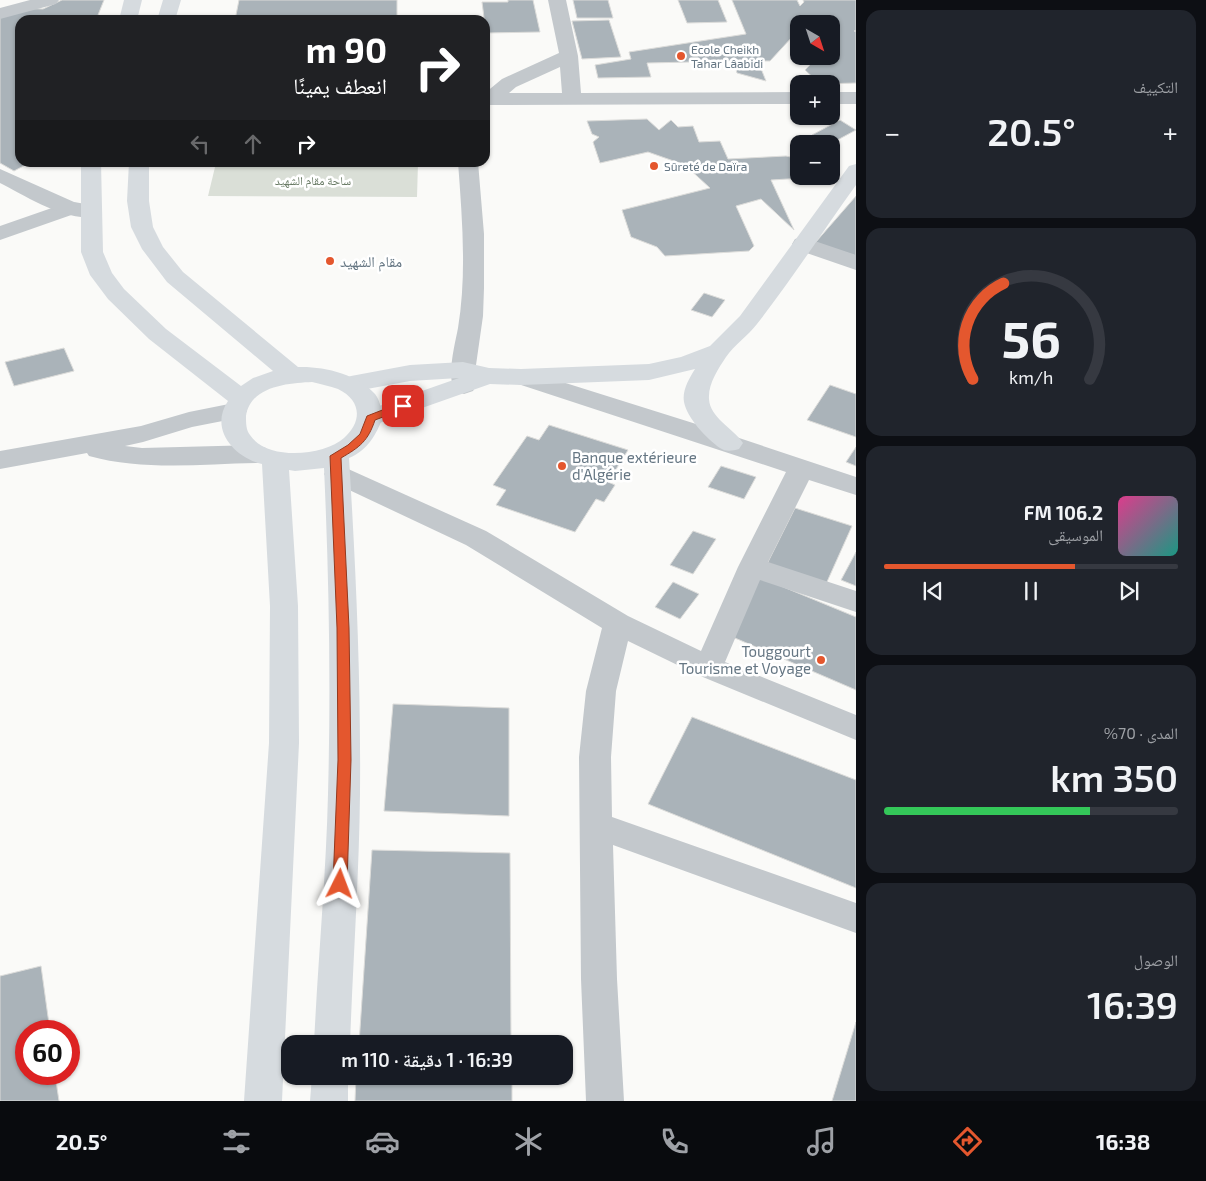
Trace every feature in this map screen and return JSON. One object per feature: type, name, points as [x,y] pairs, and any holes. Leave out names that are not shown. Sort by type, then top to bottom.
[{"type":"main road","points":[[129,15],[133,0]]},
{"type":"main road","points":[[168,15],[172,0]]},
{"type":"main road","points":[[90,167],[79,209],[93,258],[103,279],[149,326],[214,380],[238,405]]},
{"type":"main road","points":[[139,167],[138,201],[142,226],[153,249],[175,277],[292,375]]},
{"type":"main road","points":[[730,443],[708,424],[697,410],[694,394],[703,374],[718,351],[748,321],[856,170]]},
{"type":"main road","points":[[351,384],[410,373],[463,378],[649,372],[688,363],[718,351]]},
{"type":"main road","points":[[332,1035],[344,760],[343,628],[336,465],[364,435],[371,418],[370,408],[364,395],[351,384],[333,377],[313,374],[292,375],[272,379],[255,387],[238,405],[232,423],[235,434],[244,445],[266,457],[302,463],[316,462],[336,465]]},
{"type":"main road","points":[[371,418],[420,400],[463,378]]},
{"type":"main road","points":[[263,1101],[284,743],[284,606],[266,457]]},
{"type":"main road","points":[[329,1101],[330,1085]]},
{"type":"street","points":[[0,14],[50,0]]},
{"type":"street","points":[[557,0],[569,56],[572,97]]},
{"type":"street","points":[[490,96],[509,82],[569,56]]},
{"type":"street","points":[[490,98],[790,98]]},
{"type":"street","points":[[840,98],[856,98]]},
{"type":"street","points":[[463,378],[474,280],[474,230],[468,167]]},
{"type":"street","points":[[0,175],[79,209]]},
{"type":"street","points":[[0,233],[79,209]]},
{"type":"street","points":[[803,244],[856,263]]},
{"type":"street","points":[[521,377],[592,402],[730,443],[801,470],[856,486]]},
{"type":"street","points":[[0,460],[143,434],[238,405]]},
{"type":"street","points":[[79,447],[142,457],[266,457]]},
{"type":"street","points":[[336,465],[476,538],[618,624],[708,667],[856,728]]},
{"type":"street","points":[[708,667],[752,567],[801,470]]},
{"type":"street","points":[[752,567],[856,602]]},
{"type":"street","points":[[605,1101],[599,979],[595,757],[601,690],[618,624]]},
{"type":"street","points":[[596,825],[856,918]]},
{"type":"green space","name":"ساحة مقام الشهيد","points":[[215,167],[418,167],[417,197],[208,196]]},
{"type":"building","points":[[62,0],[104,0],[98,15],[15,15],[15,167],[22,167],[14,171],[0,163],[0,13],[10,8],[43,9]]},
{"type":"building","points":[[239,0],[397,0],[397,15],[236,15]]},
{"type":"building","points":[[508,0],[533,0],[540,32],[490,33],[490,15],[484,15],[482,2],[508,2]]},
{"type":"building","points":[[573,0],[608,0],[613,18],[577,18]]},
{"type":"building","points":[[678,0],[718,0],[727,22],[687,23]]},
{"type":"building","points":[[732,0],[797,0],[800,6],[804,2],[803,0],[856,0],[856,83],[840,83],[840,75],[810,75],[805,70],[810,65],[840,65],[840,15],[790,15],[790,39],[770,61],[758,61],[766,81],[737,73],[733,61],[647,63],[651,77],[598,78],[595,65],[631,59],[629,52],[746,34]]},
{"type":"building","points":[[609,20],[621,57],[582,59],[572,21]]},
{"type":"building","points":[[647,119],[659,130],[671,120],[678,127],[693,126],[699,142],[720,141],[728,159],[790,157],[790,179],[771,180],[794,230],[761,199],[736,206],[754,246],[749,251],[665,256],[657,247],[631,237],[622,210],[710,188],[685,165],[648,152],[600,163],[593,142],[599,137],[592,134],[587,121]]},
{"type":"building","points":[[840,120],[856,130],[840,139],[840,135],[812,135],[831,125],[840,125]]},
{"type":"building","points":[[856,196],[856,256],[815,243]]},
{"type":"building","points":[[704,293],[725,300],[712,317],[691,310]]},
{"type":"building","points":[[64,348],[74,371],[14,386],[5,362]]},
{"type":"building","points":[[830,385],[856,394],[856,437],[807,420]]},
{"type":"building","name":"Banque extérieure d'Algérie","points":[[549,425],[628,450],[608,482],[615,485],[604,502],[596,499],[575,532],[496,505],[506,490],[493,485],[527,436],[539,440]]},
{"type":"building","points":[[856,447],[856,466],[846,462]]},
{"type":"building","points":[[721,466],[756,477],[744,499],[708,487]]},
{"type":"building","points":[[795,508],[852,526],[826,584],[767,564]]},
{"type":"building","points":[[693,531],[716,539],[693,574],[670,565]]},
{"type":"building","points":[[856,552],[856,586],[841,580]]},
{"type":"building","name":"Touggourt Tourisme et Voyage","points":[[752,574],[856,617],[856,690],[714,629]]},
{"type":"building","points":[[673,582],[699,594],[680,619],[655,607]]},
{"type":"building","points":[[393,704],[509,708],[509,816],[384,811]]},
{"type":"building","points":[[692,717],[856,780],[856,888],[648,804]]},
{"type":"building","points":[[372,850],[510,853],[511,1035],[360,1035]]},
{"type":"building","points":[[41,966],[48,1020],[15,1020],[15,1085],[57,1085],[59,1101],[0,1101],[0,976]]},
{"type":"building","points":[[856,1022],[856,1101],[832,1101]]},
{"type":"building","points":[[356,1085],[512,1085],[512,1101],[355,1101]]},
{"type":"place","name":"Ecole Cheikh Tahar Lâabidi","points":[[681,56]]},
{"type":"place","name":"Sûreté de Daïra","points":[[654,166]]},
{"type":"place","name":"مقام الشهيد","points":[[330,261]]},
{"type":"place","name":"Banque extérieure d'Algérie","points":[[562,466]]},
{"type":"place","name":"Touggourt Tourisme et Voyage","points":[[821,660]]},
{"type":"route","points":[[340,884],[344,760],[343,628],[336,456],[352,447],[364,435],[371,418],[403,406]]}]
